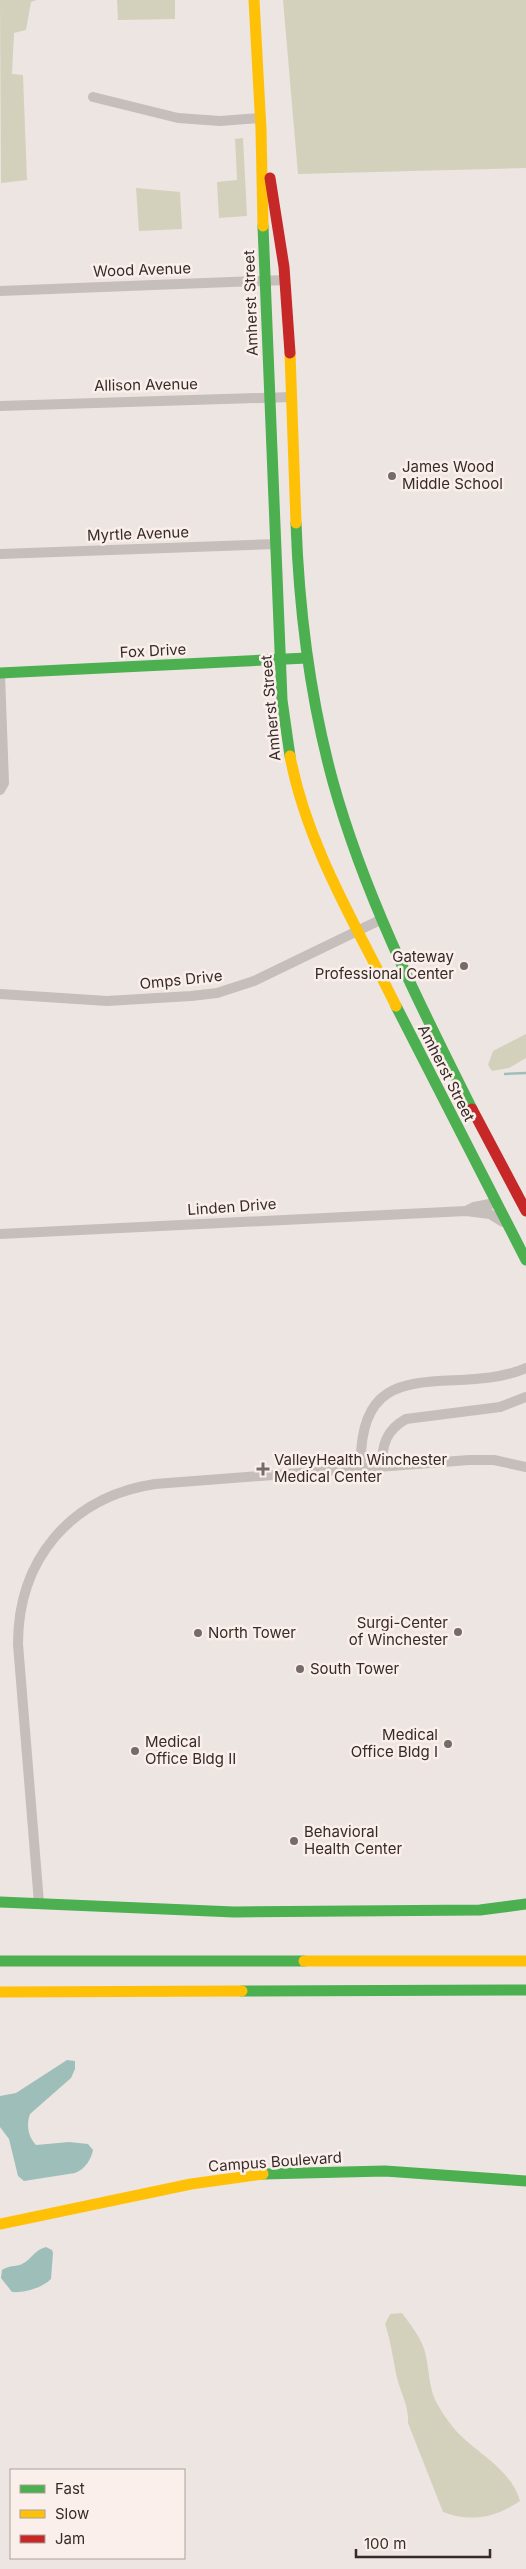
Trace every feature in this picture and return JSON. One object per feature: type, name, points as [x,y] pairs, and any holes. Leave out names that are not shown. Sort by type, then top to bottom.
[{"type":"main road","name":"Amherst Street","points":[[254,0],[281,660],[285,732],[296,786],[314,841],[482,1178],[526,1260]]},
{"type":"main road","name":"Amherst Street","points":[[260,123],[277,217],[285,280],[291,360],[301,590],[307,658],[330,774],[344,822],[380,920],[443,1052],[526,1212]]},
{"type":"main road","points":[[267,328],[275,353],[280,358],[291,360]]},
{"type":"main road","points":[[276,544],[285,542],[289,545],[301,590]]},
{"type":"main road","name":"Fox Drive","points":[[0,674],[307,658]]},
{"type":"main road","points":[[482,1178],[499,1194],[519,1199]]},
{"type":"main road","points":[[495,1203],[513,1207],[526,1221]]},
{"type":"main road","points":[[0,1902],[234,1912],[480,1910],[526,1904]]},
{"type":"main road","points":[[470,1959],[526,1956]]},
{"type":"main road","points":[[0,1961],[470,1959],[526,1961]]},
{"type":"main road","points":[[0,1992],[526,1990]]},
{"type":"main road","name":"Campus Boulevard","points":[[0,2224],[191,2184],[251,2176],[310,2172],[385,2171],[526,2181]]},
{"type":"street","points":[[94,96],[178,118],[260,123]]},
{"type":"street","name":"Wood Avenue","points":[[0,291],[154,283],[285,280]]},
{"type":"street","name":"Allison Avenue","points":[[0,406],[292,397]]},
{"type":"street","name":"Myrtle Avenue","points":[[0,554],[276,544]]},
{"type":"street","points":[[0,674],[1,788]]},
{"type":"street","name":"Omps Drive","points":[[0,994],[107,1001],[217,993],[254,981],[380,920]]},
{"type":"street","name":"Linden Drive","points":[[466,1211],[474,1207],[495,1203]]},
{"type":"street","name":"Linden Drive","points":[[0,1234],[466,1211],[490,1214],[506,1223]]},
{"type":"street","points":[[361,1468],[360,1439],[364,1424],[374,1406],[391,1391],[416,1383],[497,1376],[526,1368]]},
{"type":"street","points":[[382,1466],[382,1450],[386,1436],[396,1425],[406,1419],[493,1409],[526,1398]]},
{"type":"street","points":[[39,1904],[18,1631],[25,1592],[46,1548],[66,1525],[82,1512],[110,1496],[133,1488],[172,1482],[481,1460],[526,1467]]},
{"type":"shaded area","points":[[0,0],[37,0],[31,2],[26,30],[14,33],[12,74],[23,75],[27,180],[1,183]]},
{"type":"shaded area","points":[[117,0],[175,0],[175,19],[118,20]]},
{"type":"shaded area","points":[[283,0],[526,0],[526,168],[298,174]]},
{"type":"shaded area","points":[[243,138],[247,216],[219,218],[217,182],[237,180],[235,139]]},
{"type":"shaded area","points":[[136,188],[180,192],[182,229],[139,231]]},
{"type":"shaded area","points":[[526,1034],[526,1058],[509,1068],[492,1071],[488,1065],[493,1051]]},
{"type":"shaded area","points":[[402,2313],[423,2347],[435,2401],[457,2432],[502,2471],[509,2480],[516,2490],[520,2501],[511,2507],[483,2517],[473,2518],[443,2512],[408,2423],[406,2406],[397,2378],[385,2324],[390,2314]]},
{"type":"water","points":[[67,2060],[75,2061],[75,2069],[71,2078],[30,2114],[28,2131],[36,2145],[69,2142],[88,2144],[93,2150],[92,2154],[85,2167],[75,2173],[24,2181],[18,2176],[9,2139],[0,2127],[0,2096],[16,2093]]},
{"type":"water","points":[[46,2247],[52,2250],[53,2253],[51,2279],[33,2289],[12,2292],[1,2278],[2,2270],[22,2264],[39,2250]]},
{"type":"waterway","points":[[505,1074],[526,1073]]},
{"type":"traffic: fast","points":[[263,226],[282,700],[290,756]]},
{"type":"traffic: fast","points":[[296,523],[307,654],[318,718],[333,782],[346,825],[377,908],[413,989],[472,1109]]},
{"type":"traffic: fast","points":[[0,673],[307,658]]},
{"type":"traffic: fast","points":[[396,1006],[526,1260]]},
{"type":"traffic: fast","points":[[0,1902],[234,1912],[480,1910],[526,1904]]},
{"type":"traffic: fast","points":[[0,1961],[304,1961]]},
{"type":"traffic: fast","points":[[242,1991],[526,1990]]},
{"type":"traffic: fast","points":[[263,2174],[385,2171],[526,2181]]},
{"type":"traffic: slow","points":[[254,0],[261,129],[263,226]]},
{"type":"traffic: slow","points":[[290,353],[296,523]]},
{"type":"traffic: slow","points":[[290,756],[308,822],[320,853],[349,915],[396,1006]]},
{"type":"traffic: slow","points":[[304,1961],[526,1961]]},
{"type":"traffic: slow","points":[[0,1992],[242,1991]]},
{"type":"traffic: slow","points":[[0,2224],[191,2184],[263,2174]]},
{"type":"traffic: jam","points":[[270,178],[284,267],[290,353]]},
{"type":"traffic: jam","points":[[472,1109],[526,1211]]},
{"type":"place","name":"James Wood Middle School","points":[[392,476]]},
{"type":"place","name":"Gateway Professional Center","points":[[464,966]]},
{"type":"place","name":"ValleyHealth Winchester Medical Center","points":[[263,1469]]},
{"type":"place","name":"Surgi-Center of Winchester","points":[[458,1632]]},
{"type":"place","name":"North Tower","points":[[198,1633]]},
{"type":"place","name":"South Tower","points":[[300,1669]]},
{"type":"place","name":"Medical Office Bldg I","points":[[448,1744]]},
{"type":"place","name":"Medical Office Bldg II","points":[[135,1751]]},
{"type":"place","name":"Behavioral Health Center","points":[[294,1841]]}]
